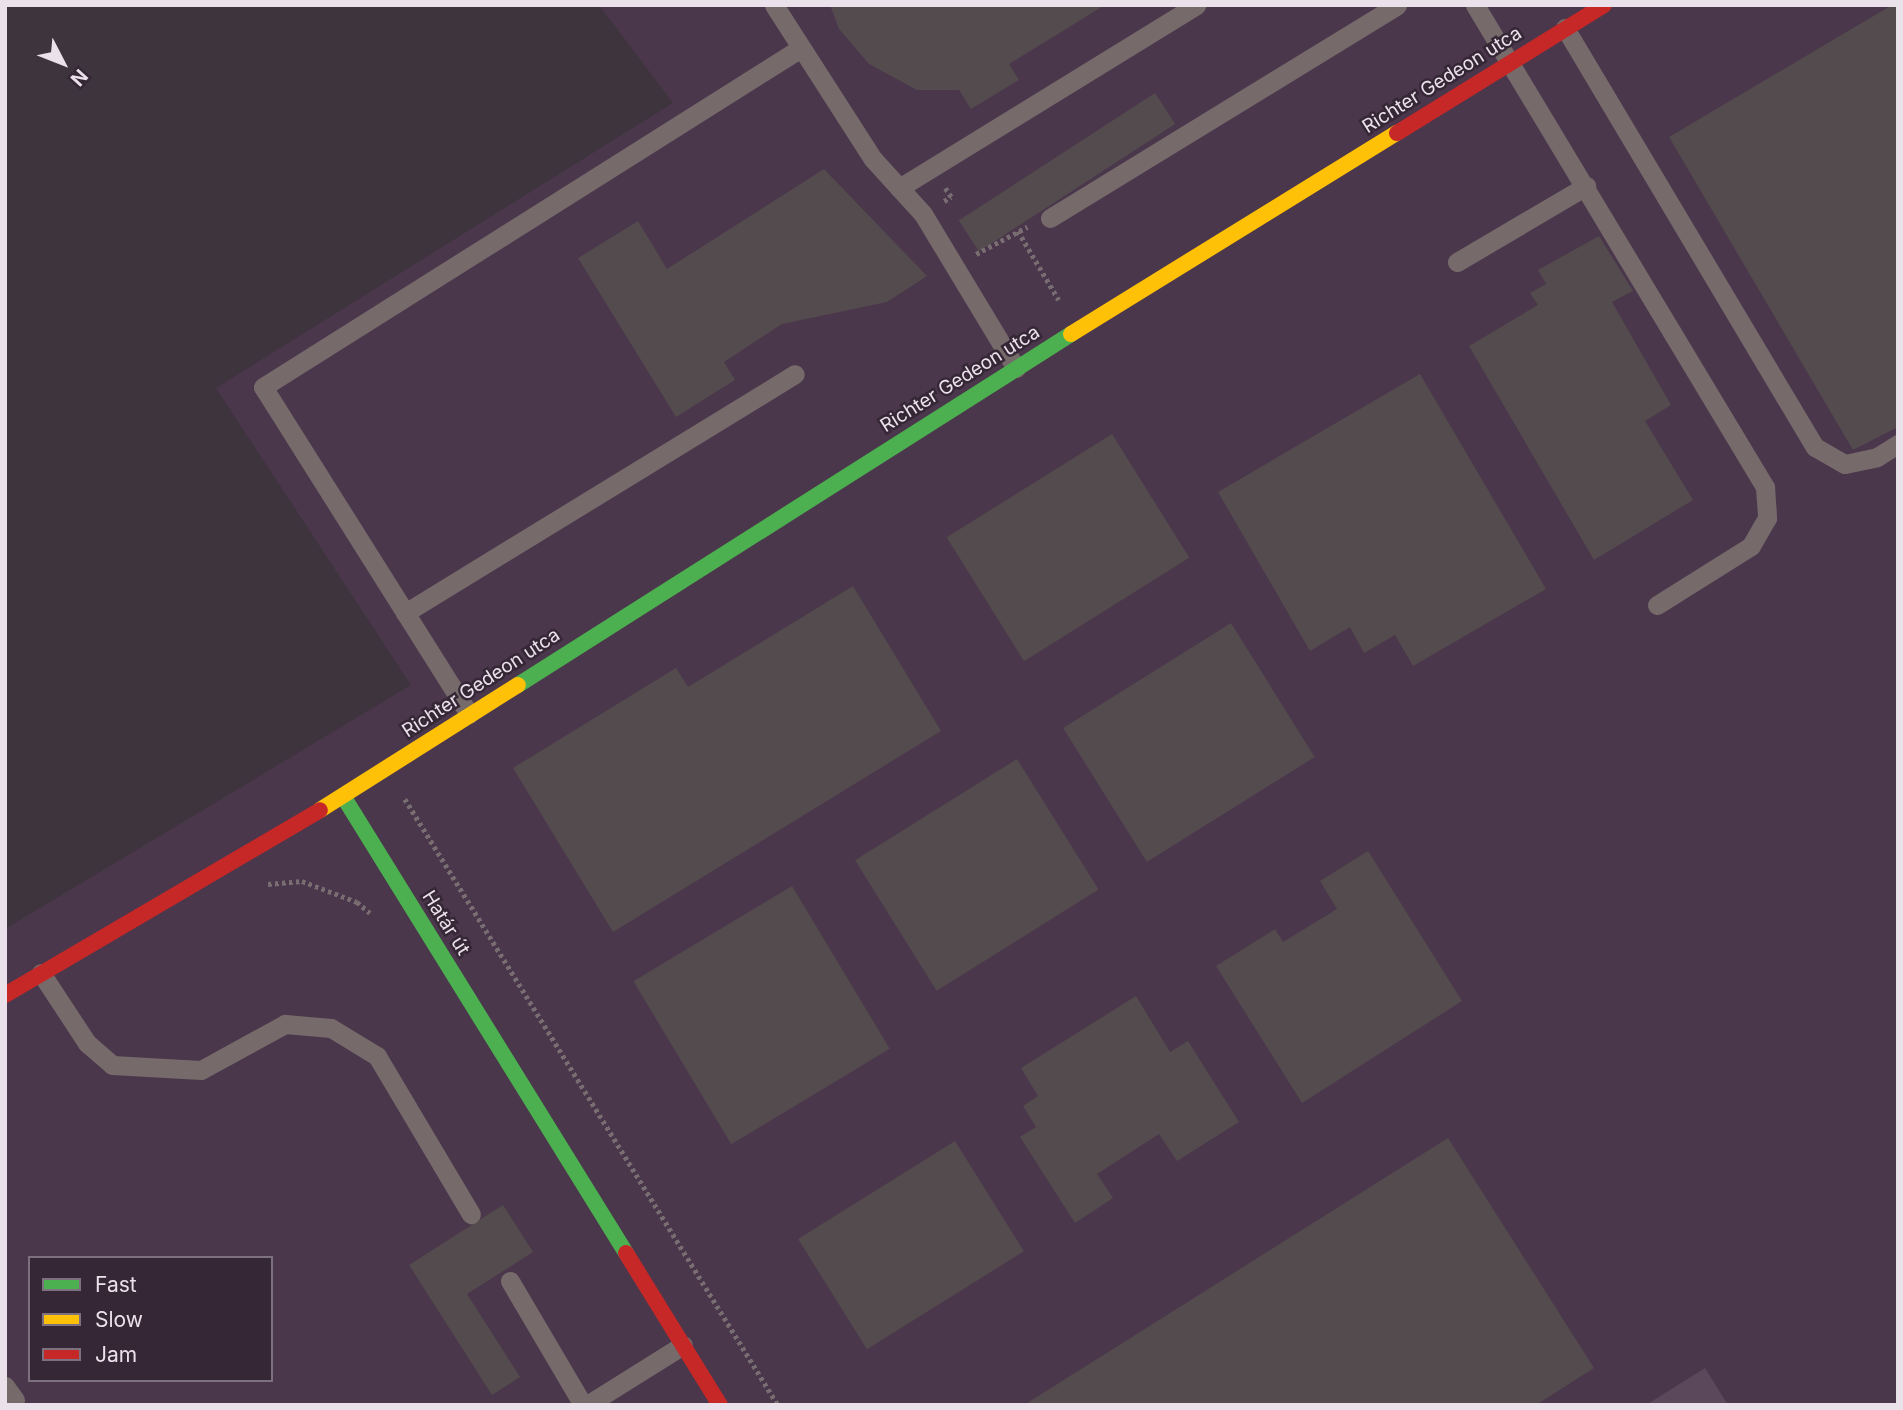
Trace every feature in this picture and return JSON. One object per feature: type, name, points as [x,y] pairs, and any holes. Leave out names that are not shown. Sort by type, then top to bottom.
[{"type":"street","name":"Richter Gedeon utca","points":[[343,796],[1016,368],[1604,5]]},
{"type":"street","points":[[5,995],[343,796]]},
{"type":"street","name":"Határ út","points":[[343,796],[720,1405]]},
{"type":"lane","points":[[774,5],[873,159],[923,214],[1016,368]]},
{"type":"lane","points":[[899,188],[1196,5]]},
{"type":"lane","points":[[1050,218],[1397,5]]},
{"type":"lane","points":[[1475,5],[1765,487],[1767,518],[1751,546],[1657,605]]},
{"type":"lane","points":[[1565,28],[1815,447],[1845,464],[1877,457],[1898,444]]},
{"type":"lane","points":[[469,714],[263,387],[801,48]]},
{"type":"lane","points":[[1457,262],[1586,186]]},
{"type":"lane","points":[[405,613],[795,374]]},
{"type":"lane","points":[[41,973],[87,1043],[112,1065],[201,1070],[285,1024],[331,1028],[377,1056],[471,1214]]},
{"type":"lane","points":[[510,1281],[585,1405],[684,1345]]},
{"type":"path","points":[[1018,231],[1062,304]]},
{"type":"path","points":[[386,770],[778,1405]]},
{"type":"shaded area","points":[[599,5],[1898,5],[1898,1405],[5,1405],[5,929],[411,685],[216,388],[673,103]]},
{"type":"shaded area","points":[[1705,1368],[1728,1405],[1646,1405]]},
{"type":"building","points":[[830,5],[1105,5],[1009,64],[1019,80],[971,109],[959,90],[917,90],[869,64],[839,29]]},
{"type":"building","points":[[1892,5],[1898,5],[1898,427],[1853,450],[1669,137]]},
{"type":"building","points":[[1155,93],[1175,124],[979,251],[959,220]]},
{"type":"building","points":[[824,169],[927,276],[887,302],[782,324],[724,362],[735,380],[676,417],[578,258],[638,221],[667,269]]},
{"type":"building","points":[[1599,236],[1633,291],[1612,302],[1671,405],[1645,421],[1693,500],[1594,560],[1469,346],[1538,305],[1530,293],[1546,284],[1538,270]]},
{"type":"building","points":[[1420,374],[1546,589],[1413,666],[1395,635],[1364,653],[1350,627],[1310,651],[1218,492]]},
{"type":"building","points":[[1112,434],[1189,558],[1024,661],[947,537]]},
{"type":"building","points":[[853,586],[941,731],[613,932],[513,768],[676,668],[688,687]]},
{"type":"building","points":[[1231,623],[1315,757],[1147,862],[1063,728]]},
{"type":"building","points":[[1017,759],[1099,890],[937,991],[855,860]]},
{"type":"building","points":[[1368,851],[1462,1001],[1302,1103],[1216,966],[1275,929],[1283,942],[1337,909],[1320,881]]},
{"type":"building","points":[[792,886],[890,1049],[731,1144],[633,981]]},
{"type":"building","points":[[1136,996],[1170,1052],[1188,1041],[1239,1122],[1177,1161],[1159,1134],[1097,1174],[1113,1198],[1075,1223],[1020,1137],[1036,1127],[1023,1106],[1038,1096],[1021,1068]]},
{"type":"building","points":[[1448,1138],[1594,1368],[1536,1405],[1024,1405]]},
{"type":"building","points":[[955,1141],[1024,1251],[867,1349],[798,1239]]},
{"type":"building","points":[[503,1205],[533,1252],[467,1294],[520,1377],[492,1395],[409,1265]]},
{"type":"traffic: fast","points":[[518,685],[1071,334]]},
{"type":"traffic: fast","points":[[343,796],[626,1253]]},
{"type":"traffic: slow","points":[[1071,334],[1397,133]]},
{"type":"traffic: slow","points":[[320,810],[518,685]]},
{"type":"traffic: jam","points":[[1397,133],[1604,5]]},
{"type":"traffic: jam","points":[[5,995],[320,810]]},
{"type":"traffic: jam","points":[[626,1253],[720,1405]]}]
